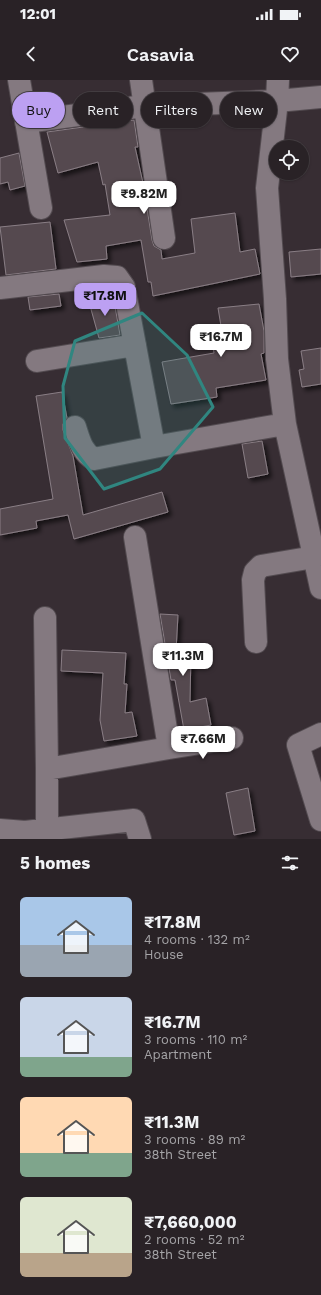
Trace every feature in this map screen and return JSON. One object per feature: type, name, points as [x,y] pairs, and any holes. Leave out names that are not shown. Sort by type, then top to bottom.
[{"type":"street","points":[[19,80],[21,92]]},
{"type":"street","points":[[141,80],[142,92]]},
{"type":"street","points":[[278,80],[277,101],[321,97]]},
{"type":"street","points":[[65,117],[141,106]]},
{"type":"street","points":[[27,128],[41,208]]},
{"type":"street","points":[[147,128],[164,238]]},
{"type":"street","points":[[274,128],[267,188],[275,299],[277,359],[285,424],[321,588]]},
{"type":"street","points":[[0,288],[104,276],[117,277],[124,287],[154,447]]},
{"type":"street","points":[[37,361],[136,345]]},
{"type":"street","points":[[75,427],[83,450],[88,456],[94,459],[285,424]]},
{"type":"street","points":[[135,537],[169,748]]},
{"type":"street","points":[[256,642],[253,580],[255,572],[261,566],[314,557]]},
{"type":"street","points":[[45,618],[48,829]]},
{"type":"street","points":[[321,734],[298,745],[321,819]]},
{"type":"street","points":[[47,769],[232,738]]},
{"type":"street","points":[[0,830],[25,835],[48,829],[134,820],[140,839]]},
{"type":"highlighted area","points":[[142,313],[187,355],[213,407],[160,469],[104,489],[65,438],[63,386],[75,341]]},
{"type":"building","points":[[133,120],[138,147],[135,147],[143,183],[152,240],[154,246],[161,250],[162,259],[195,253],[191,219],[235,213],[240,252],[255,249],[260,274],[153,296],[151,282],[148,282],[141,240],[106,246],[107,259],[77,262],[64,220],[110,215],[105,184],[103,185],[98,162],[58,173],[47,132],[76,128],[133,128]]},
{"type":"building","points":[[19,153],[25,186],[10,190],[8,182],[0,184],[0,158]]},
{"type":"building","points":[[50,222],[56,269],[6,275],[0,227]]},
{"type":"building","points":[[321,249],[321,274],[291,277],[289,252]]},
{"type":"building","points":[[59,294],[61,306],[30,310],[28,297]]},
{"type":"building","points":[[113,295],[120,335],[99,338],[89,302]]},
{"type":"building","points":[[259,304],[264,331],[264,353],[261,354],[266,380],[216,388],[217,397],[171,404],[162,362],[214,353],[212,340],[223,338],[218,308]]},
{"type":"building","points":[[321,348],[321,384],[302,387],[299,370],[304,369],[301,351]]},
{"type":"building","points":[[62,392],[67,418],[63,424],[63,430],[73,456],[83,515],[162,492],[168,512],[74,539],[68,515],[36,521],[37,528],[0,535],[0,509],[53,499],[36,396]]},
{"type":"building","points":[[262,441],[268,474],[248,478],[242,444]]},
{"type":"building","points":[[160,614],[178,615],[176,651],[191,651],[190,702],[206,698],[211,725],[184,730],[175,680],[171,680]]},
{"type":"building","points":[[62,650],[126,653],[124,684],[127,684],[125,713],[132,712],[137,736],[104,741],[100,720],[103,673],[61,671]]},
{"type":"building","points":[[248,788],[255,831],[234,835],[226,793]]}]
